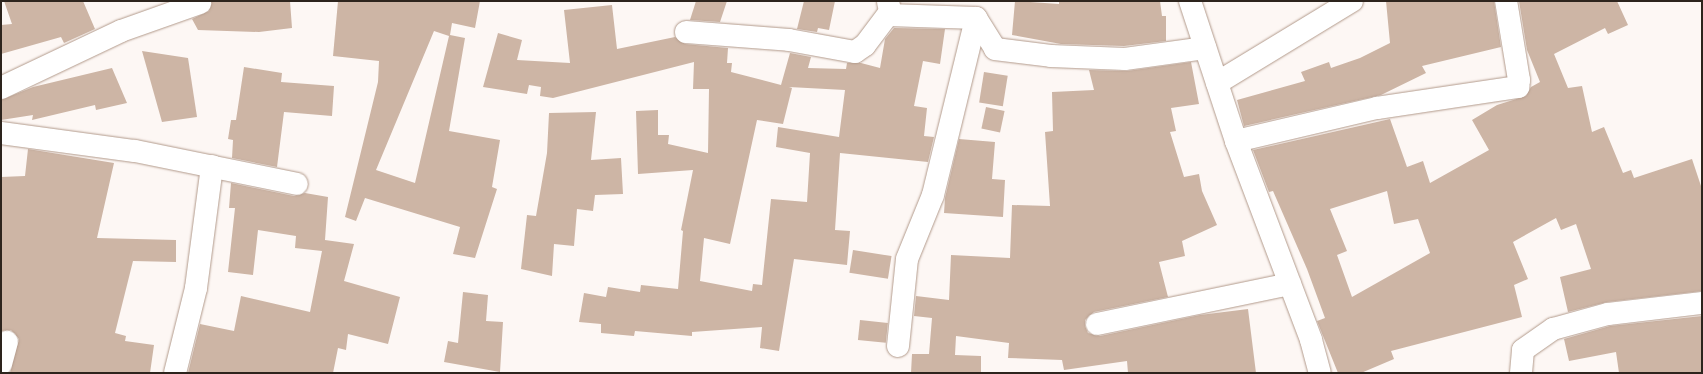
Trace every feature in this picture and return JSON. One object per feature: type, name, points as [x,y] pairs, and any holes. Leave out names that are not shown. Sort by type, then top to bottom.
[{"type":"street","points":[[1190,1],[1236,141],[1311,340],[1320,373]]},
{"type":"street","points":[[1217,83],[1352,1]]},
{"type":"street","points":[[1236,141],[1377,108],[1518,87],[1519,80],[1506,1]]},
{"type":"street","points":[[1,88],[121,31],[200,3]]},
{"type":"street","points":[[686,32],[789,40],[855,52],[865,44],[888,8],[976,18]]},
{"type":"street","points":[[976,18],[995,49],[1044,55],[1125,59],[1205,48]]},
{"type":"street","points":[[898,346],[907,260],[933,196],[976,18]]},
{"type":"street","points":[[1,133],[135,151],[298,184]]},
{"type":"street","points":[[175,373],[196,288],[212,166]]},
{"type":"street","points":[[1097,324],[1290,284]]},
{"type":"street","points":[[1521,373],[1524,350],[1553,329],[1608,314],[1702,303]]},
{"type":"street","points":[[1,364],[7,342]]},
{"type":"building","points":[[4,1],[83,1],[95,29],[64,43],[61,37],[1,54],[1,25],[12,24]]},
{"type":"building","points":[[212,1],[290,1],[292,28],[259,32],[198,30],[192,19],[209,11]]},
{"type":"building","points":[[338,1],[480,1],[475,28],[452,23],[450,35],[465,38],[449,131],[500,140],[492,187],[497,189],[475,258],[453,254],[460,227],[365,198],[356,221],[345,217],[378,82],[379,61],[333,56]],"holes":[[[434,31],[449,36],[415,183],[376,170]]]},
{"type":"building","points":[[696,1],[727,1],[720,22],[690,20]]},
{"type":"building","points":[[804,1],[835,1],[829,30],[818,28],[817,32],[797,29]]},
{"type":"building","points":[[1015,1],[1059,4],[1059,1],[1160,1],[1162,16],[1166,16],[1166,41],[1124,46],[1061,44],[1012,35]]},
{"type":"building","points":[[1386,1],[1494,1],[1501,47],[1422,66],[1426,73],[1381,95],[1244,126],[1237,100],[1305,81],[1301,72],[1329,62],[1331,68],[1360,58],[1390,43]]},
{"type":"building","points":[[1519,1],[1617,1],[1628,25],[1608,34],[1605,28],[1554,54],[1568,88],[1582,86],[1592,132],[1604,127],[1623,173],[1631,170],[1634,178],[1692,159],[1702,189],[1702,291],[1607,302],[1568,312],[1560,277],[1591,269],[1576,224],[1561,230],[1556,218],[1513,242],[1528,279],[1514,285],[1522,317],[1391,351],[1394,359],[1361,373],[1338,373],[1317,321],[1325,318],[1307,269],[1273,191],[1269,192],[1253,150],[1390,119],[1407,167],[1423,161],[1430,183],[1489,150],[1472,120],[1497,105],[1526,96],[1531,87],[1540,82],[1527,50]],"holes":[[[1387,191],[1394,224],[1418,219],[1430,253],[1352,297],[1337,255],[1347,251],[1330,209]]]},
{"type":"building","points":[[612,5],[617,49],[675,37],[685,44],[728,48],[727,63],[732,63],[731,72],[781,85],[790,53],[811,57],[808,68],[846,69],[847,63],[861,63],[880,68],[885,39],[894,28],[945,29],[940,64],[923,61],[914,106],[927,108],[924,136],[934,137],[928,162],[840,153],[835,230],[850,231],[847,265],[794,259],[779,351],[760,348],[762,327],[692,332],[692,336],[635,331],[634,336],[601,333],[601,324],[579,322],[584,293],[606,297],[608,287],[640,292],[641,285],[678,289],[683,231],[681,230],[693,170],[638,174],[636,111],[658,110],[658,135],[669,135],[668,144],[708,153],[709,89],[693,89],[694,62],[553,98],[540,96],[541,87],[529,85],[527,94],[483,87],[498,33],[522,40],[517,60],[570,63],[564,10]],"holes":[[[789,87],[845,90],[839,137],[778,127],[776,147],[810,153],[807,202],[771,199],[762,285],[753,284],[752,291],[700,281],[704,238],[730,244],[757,120],[783,124],[792,88]]]},
{"type":"building","points":[[142,51],[188,58],[197,117],[162,122]]},
{"type":"building","points":[[1191,62],[1199,104],[1171,108],[1176,131],[1170,132],[1184,177],[1199,174],[1202,191],[1217,225],[1182,241],[1185,256],[1159,262],[1168,297],[1094,312],[1085,320],[1085,326],[1088,333],[1100,336],[1200,315],[1248,309],[1256,373],[1128,373],[1127,361],[1064,370],[1062,360],[1008,358],[1009,343],[956,336],[955,355],[981,356],[981,373],[911,373],[912,354],[929,354],[932,318],[914,316],[916,296],[949,300],[951,255],[1010,258],[1012,205],[1050,206],[1045,132],[1053,131],[1052,92],[1094,90],[1089,70],[1127,71]]},
{"type":"building","points":[[244,67],[282,73],[281,82],[334,86],[332,116],[284,112],[277,167],[232,158],[233,140],[228,139],[231,120],[236,120]]},
{"type":"building","points":[[112,68],[127,103],[96,110],[95,105],[32,120],[33,115],[1,120],[1,100],[33,87]]},
{"type":"building","points":[[984,72],[1008,76],[1003,106],[979,103]]},
{"type":"building","points":[[986,107],[1005,111],[1000,132],[981,129]]},
{"type":"building","points":[[596,112],[591,160],[621,158],[623,194],[595,195],[593,211],[577,209],[574,246],[554,244],[552,276],[521,269],[527,215],[536,216],[547,153],[549,113]]},
{"type":"building","points":[[959,139],[995,142],[992,179],[1005,180],[1003,217],[944,213],[945,198]]},
{"type":"building","points":[[28,149],[114,163],[97,238],[176,240],[176,262],[133,261],[115,333],[126,336],[125,341],[154,345],[150,373],[10,373],[19,339],[11,330],[1,331],[1,177],[25,176]]},
{"type":"building","points":[[231,183],[294,196],[305,193],[328,197],[325,240],[354,244],[344,281],[400,297],[388,344],[348,334],[346,350],[338,348],[333,373],[188,373],[200,324],[234,331],[241,296],[310,312],[322,251],[295,248],[296,236],[258,230],[253,275],[228,272],[235,208],[229,208]]},
{"type":"building","points":[[853,250],[892,256],[888,279],[849,273]]},
{"type":"building","points":[[463,292],[488,295],[486,321],[503,322],[500,372],[444,362],[448,341],[458,343]]},
{"type":"building","points":[[1702,316],[1702,373],[1619,373],[1616,352],[1569,361],[1564,339],[1610,326]]},
{"type":"building","points":[[860,320],[888,323],[886,343],[858,340]]}]
